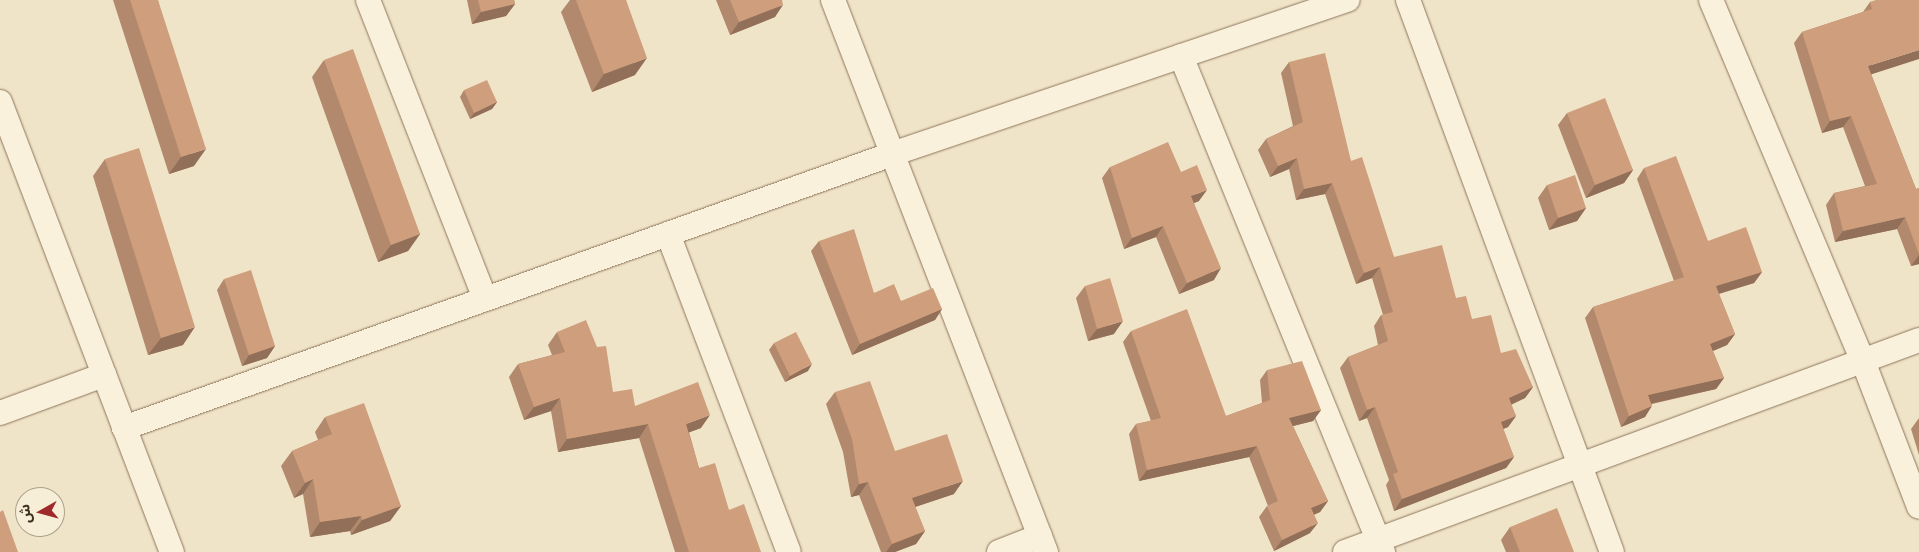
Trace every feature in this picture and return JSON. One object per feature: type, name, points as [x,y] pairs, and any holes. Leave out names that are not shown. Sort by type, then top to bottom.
[{"type":"street","points":[[368,0],[485,299]]},
{"type":"street","points":[[833,0],[1043,544],[999,552]]},
{"type":"street","points":[[124,428],[892,154],[1348,0]]},
{"type":"street","points":[[1408,0],[1612,552]]},
{"type":"street","points":[[1711,0],[1863,361],[1919,507]]},
{"type":"street","points":[[1181,56],[1381,546]]},
{"type":"street","points":[[0,102],[172,552]]},
{"type":"street","points":[[668,234],[789,552]]},
{"type":"street","points":[[1346,552],[1381,546],[1581,467],[1919,340]]},
{"type":"street","points":[[0,413],[104,375]]},
{"type":"building","points":[[130,0],[158,0],[206,149],[181,157]]},
{"type":"building","points":[[478,0],[514,0],[515,4],[481,12]]},
{"type":"building","points":[[576,0],[626,0],[647,58],[604,74]]},
{"type":"building","points":[[730,0],[782,0],[783,5],[739,22]]},
{"type":"building","points":[[1877,0],[1919,0],[1919,50],[1868,66],[1916,189],[1919,188],[1919,254],[1905,217],[1843,231],[1834,193],[1877,184],[1851,116],[1830,121],[1802,32],[1872,9],[1870,2]]},
{"type":"building","points":[[353,49],[420,234],[391,245],[324,60]]},
{"type":"building","points":[[1325,53],[1351,161],[1362,157],[1394,257],[1442,245],[1456,298],[1466,296],[1472,319],[1491,315],[1501,353],[1516,349],[1533,387],[1509,398],[1516,416],[1501,422],[1514,457],[1402,499],[1393,474],[1398,472],[1375,407],[1367,410],[1348,357],[1388,341],[1381,315],[1393,312],[1380,267],[1364,273],[1332,183],[1304,189],[1297,158],[1278,166],[1266,139],[1303,122],[1289,62]]},
{"type":"building","points":[[487,80],[497,102],[474,113],[464,90]]},
{"type":"building","points":[[1605,98],[1633,170],[1595,185],[1567,113]]},
{"type":"building","points":[[1168,142],[1181,172],[1197,165],[1207,190],[1191,196],[1221,268],[1187,283],[1163,226],[1132,238],[1110,167]]},
{"type":"building","points":[[139,148],[195,327],[161,338],[105,159]]},
{"type":"building","points":[[1676,156],[1708,241],[1746,227],[1762,272],[1716,286],[1735,334],[1710,344],[1724,378],[1648,395],[1652,406],[1629,416],[1593,307],[1684,277],[1644,168]]},
{"type":"building","points":[[1575,175],[1586,208],[1558,218],[1547,185]]},
{"type":"building","points":[[854,229],[874,293],[894,284],[901,301],[933,288],[942,309],[860,344],[819,241]]},
{"type":"building","points":[[251,270],[275,346],[249,355],[224,279]]},
{"type":"building","points":[[1110,278],[1123,321],[1097,329],[1085,286]]},
{"type":"building","points":[[1187,309],[1226,416],[1270,400],[1267,370],[1302,361],[1321,410],[1289,418],[1328,501],[1311,508],[1318,523],[1282,540],[1267,506],[1278,501],[1257,446],[1147,470],[1136,424],[1161,418],[1131,331]]},
{"type":"building","points":[[586,320],[597,347],[606,346],[613,392],[632,389],[635,406],[698,382],[710,415],[686,424],[699,468],[715,463],[729,510],[744,504],[761,552],[689,552],[648,424],[567,439],[560,398],[534,407],[518,364],[565,352],[557,332]]},
{"type":"building","points":[[796,332],[812,364],[790,376],[774,343]]},
{"type":"building","points":[[870,381],[895,451],[947,434],[963,481],[912,498],[925,531],[892,544],[868,482],[859,484],[852,439],[835,392]]},
{"type":"building","points":[[364,403],[401,506],[362,520],[361,516],[320,522],[313,479],[305,483],[292,451],[332,434],[325,417]]},
{"type":"building","points":[[1557,508],[1574,552],[1520,552],[1510,527]]},
{"type":"building","points":[[3,510],[18,552],[0,552],[0,512]]}]
